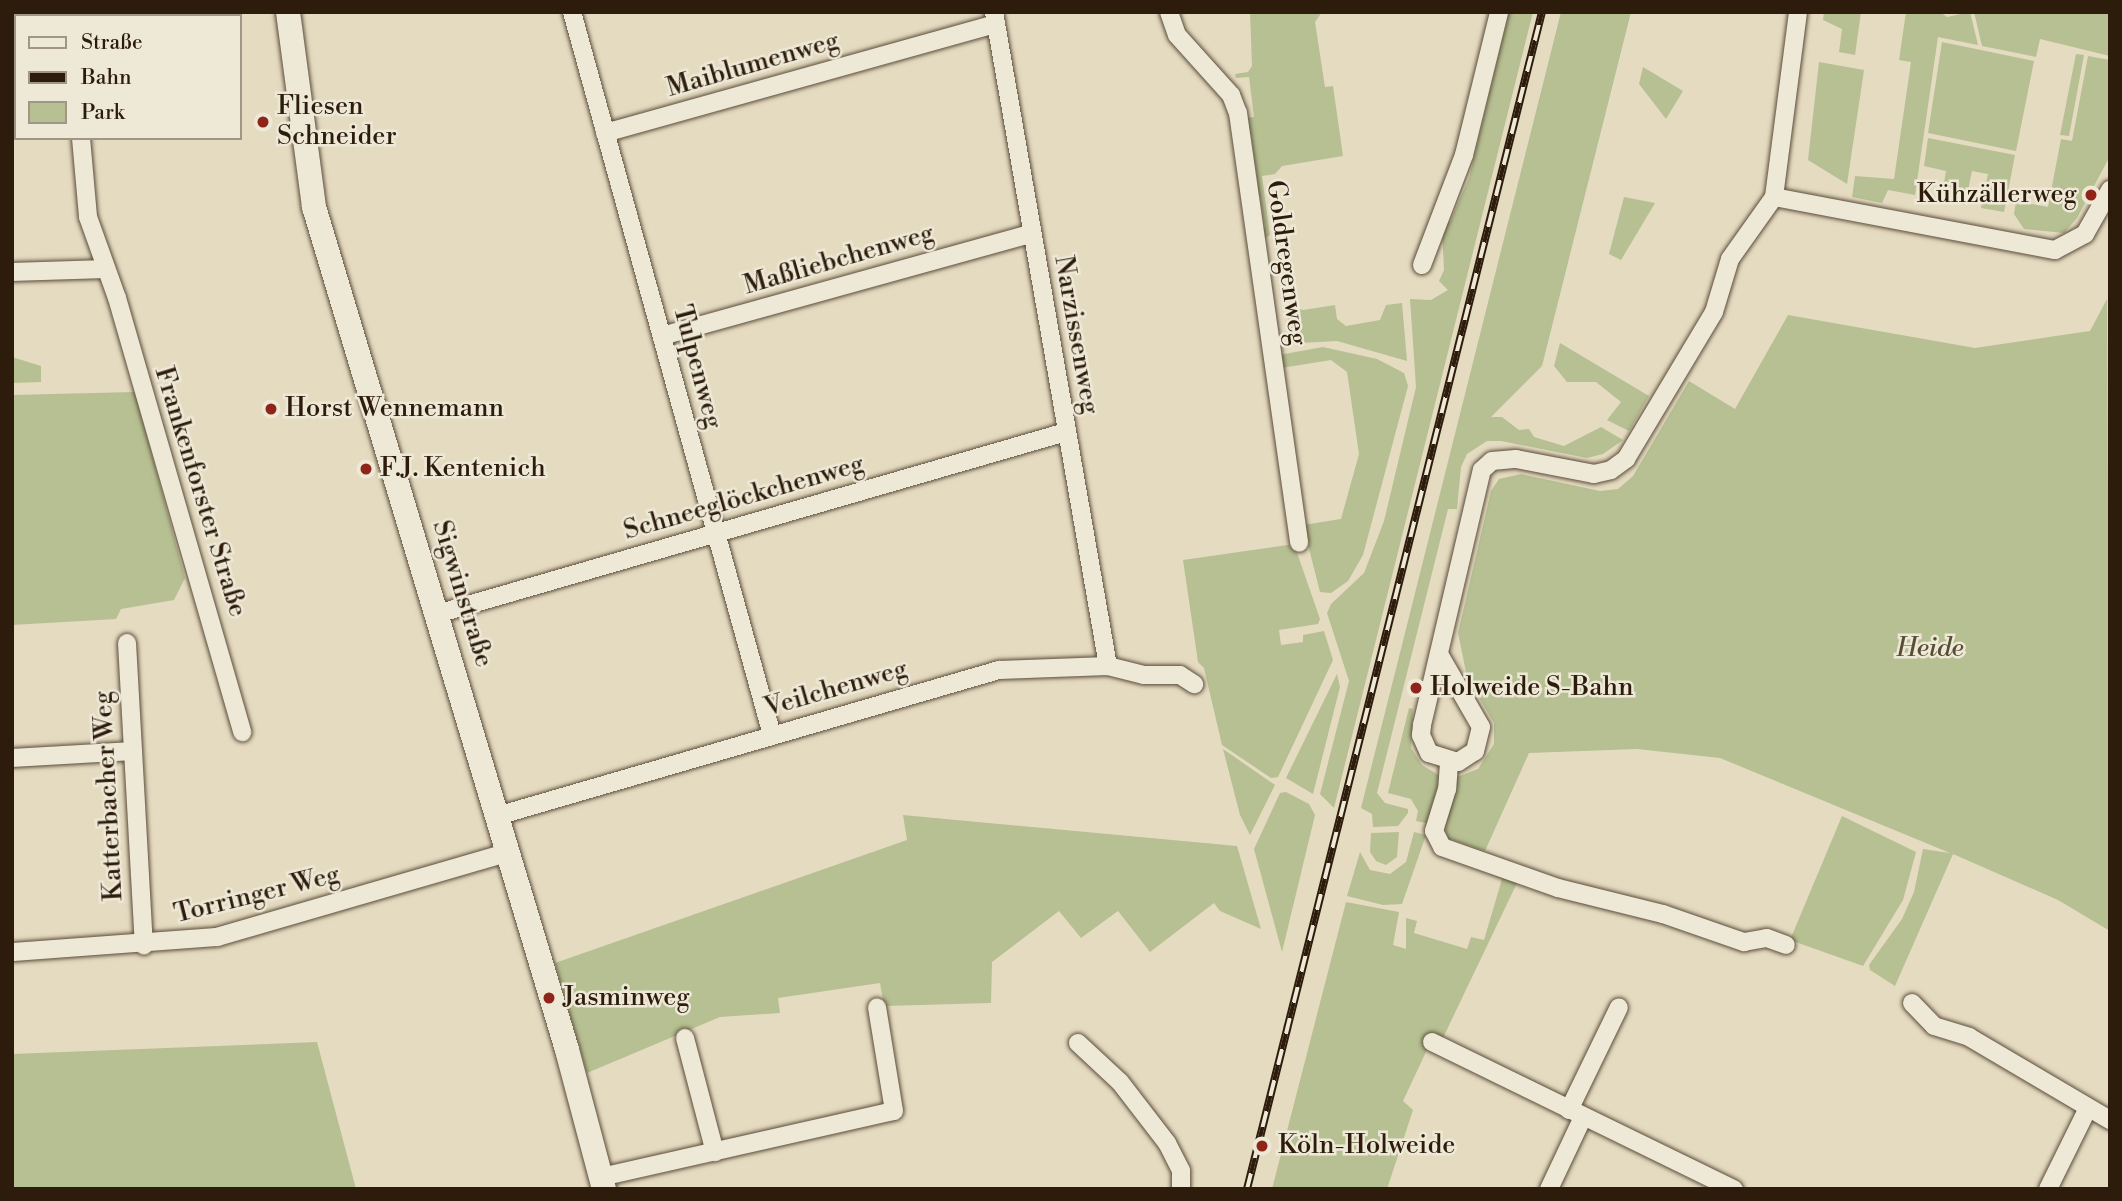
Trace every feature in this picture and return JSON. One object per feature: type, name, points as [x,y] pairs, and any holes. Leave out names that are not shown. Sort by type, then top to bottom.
[{"type":"street","name":"Sigwinstraße","points":[[288,12],[314,206],[508,853],[602,1183]]},
{"type":"street","name":"Tulpenweg","points":[[572,12],[772,735]]},
{"type":"street","name":"Goldregenweg","points":[[1169,12],[1177,35],[1231,95],[1238,113],[1299,543]]},
{"type":"street","points":[[1422,265],[1464,155],[1499,12]]},
{"type":"street","points":[[1439,654],[1481,727],[1475,751],[1449,763],[1429,754],[1421,735],[1439,654],[1482,470],[1492,461],[1516,459],[1594,474],[1611,470],[1626,459],[1714,312],[1730,260],[1774,197],[1798,12]]},
{"type":"street","name":"Maiblumenweg","points":[[605,133],[995,18]]},
{"type":"street","name":"Narzissenweg","points":[[995,18],[1108,666]]},
{"type":"street","name":"Frankenforster Straße","points":[[81,140],[83,192],[242,732]]},
{"type":"street","points":[[1774,197],[2055,250],[2085,234],[2110,190]]},
{"type":"street","name":"Maßliebchenweg","points":[[662,337],[1031,234]]},
{"type":"street","points":[[12,272],[105,269]]},
{"type":"street","name":"Schneeglöckchenweg","points":[[437,614],[1066,432]]},
{"type":"street","name":"Katterbacher Weg","points":[[127,643],[144,946]]},
{"type":"street","name":"Veilchenweg","points":[[496,816],[999,670],[1108,666],[1144,674],[1180,675],[1194,684]]},
{"type":"street","points":[[12,758],[133,751]]},
{"type":"street","points":[[1449,763],[1447,789],[1434,831],[1442,847],[1558,888],[1663,914],[1744,942],[1767,938],[1786,946]]},
{"type":"street","name":"Torringer Weg","points":[[12,952],[144,946],[253,928],[508,853]]},
{"type":"street","points":[[1912,1003],[1934,1026],[1969,1037],[2110,1121]]},
{"type":"street","points":[[602,1183],[715,1152],[894,1111],[877,1007]]},
{"type":"street","points":[[1549,1189],[1619,1007]]},
{"type":"street","points":[[685,1038],[715,1152]]},
{"type":"street","points":[[1432,1042],[1734,1189]]},
{"type":"street","points":[[1078,1043],[1120,1082],[1167,1143],[1181,1171],[1181,1189]]},
{"type":"street","points":[[2048,1189],[2088,1108]]},
{"type":"green space","points":[[1250,12],[1322,12],[1315,22],[1325,87],[1333,86],[1343,156],[1282,166],[1275,174],[1262,176],[1270,235],[1261,241],[1260,228],[1265,227],[1260,196],[1255,196],[1253,184],[1258,183],[1251,134],[1246,134],[1243,118],[1254,117],[1249,77],[1236,78],[1235,74],[1248,72],[1252,66]]},
{"type":"green space","points":[[1509,12],[1533,12],[1334,808],[1320,794],[1349,681],[1327,613],[1331,604],[1364,573],[1384,521],[1416,387],[1410,299],[1431,300],[1448,290],[1439,281],[1444,270],[1442,229],[1444,220],[1450,222],[1469,178]]},
{"type":"green space","points":[[1561,12],[1631,12],[1542,366],[1491,417],[1502,417],[1519,430],[1529,429],[1534,437],[1564,446],[1601,427],[1623,440],[1603,454],[1587,458],[1501,441],[1487,441],[1467,454],[1461,467],[1457,509],[1448,509],[1377,793],[1385,803],[1408,809],[1408,813],[1398,826],[1373,827],[1372,814],[1361,808]]},
{"type":"green space","points":[[1824,12],[1861,12],[1855,55],[1839,52],[1842,29],[1823,20]]},
{"type":"green space","points":[[1906,12],[1940,12],[1947,17],[1970,12],[1978,45],[1938,37],[1915,195],[1888,190],[1882,203],[1852,197],[1855,176],[1894,179],[1911,62],[1899,60]]},
{"type":"green space","points":[[1974,12],[2110,12],[2110,56],[2040,39],[2036,57],[1982,46]]},
{"type":"green space","points":[[1942,42],[2034,61],[2016,151],[1928,133]]},
{"type":"green space","points":[[2076,54],[2084,55],[2069,136],[2060,135]]},
{"type":"green space","points":[[2088,56],[2110,60],[2110,156],[2077,218],[2064,233],[2024,229],[2014,214],[2016,201],[2048,207],[2061,139],[2072,141]]},
{"type":"green space","points":[[1819,62],[1864,70],[1847,184],[1808,160]]},
{"type":"green space","points":[[1643,67],[1683,91],[1666,119],[1639,84]]},
{"type":"green space","points":[[1928,138],[2015,155],[2004,212],[1981,208],[1988,174],[1972,171],[1965,205],[1941,200],[1946,171],[1924,166]]},
{"type":"green space","points":[[1624,197],[1655,203],[1621,260],[1609,254]]},
{"type":"green space","name":"Heide","points":[[2107,299],[2110,931],[2058,900],[1953,854],[1895,986],[1870,970],[1869,965],[1902,919],[1914,892],[1923,849],[1950,853],[1720,758],[1637,749],[1529,753],[1485,851],[1448,838],[1444,823],[1457,777],[1478,769],[1494,744],[1494,723],[1467,677],[1458,633],[1491,491],[1499,479],[1521,474],[1600,491],[1618,489],[1633,476],[1689,381],[1735,409],[1788,315],[1975,348],[2090,331]]},
{"type":"green space","points":[[1402,303],[1407,361],[1337,341],[1300,343],[1290,336],[1287,305],[1303,310],[1335,305],[1337,319],[1346,326],[1380,320],[1386,305]]},
{"type":"green space","points":[[1560,343],[1649,396],[1629,431],[1607,420],[1621,402],[1596,382],[1567,382],[1554,366]]},
{"type":"green space","points":[[1323,347],[1377,359],[1404,373],[1408,386],[1363,555],[1348,581],[1331,593],[1320,592],[1303,525],[1341,519],[1359,454],[1347,372],[1331,360],[1281,368],[1279,355]]},
{"type":"green space","points":[[12,357],[41,366],[41,382],[12,383]]},
{"type":"green space","points":[[135,392],[185,578],[174,600],[121,609],[116,619],[12,625],[12,395]]},
{"type":"green space","points":[[1294,544],[1320,619],[1318,624],[1279,630],[1281,645],[1303,642],[1303,635],[1324,631],[1333,660],[1278,777],[1271,778],[1222,745],[1204,668],[1198,662],[1183,560]]},
{"type":"green space","points":[[1337,674],[1340,687],[1313,794],[1286,778]]},
{"type":"green space","points":[[1409,708],[1413,709],[1411,748],[1422,765],[1440,776],[1430,824],[1416,821],[1418,811],[1411,799],[1388,793]]},
{"type":"green space","points":[[1223,749],[1275,785],[1250,835],[1240,815]]},
{"type":"green space","points":[[1286,792],[1309,804],[1315,815],[1282,952],[1254,849],[1280,793]]},
{"type":"green space","points":[[903,815],[1237,846],[1261,929],[1220,911],[1214,903],[1150,952],[1118,911],[1081,938],[1059,911],[992,962],[991,1003],[884,1006],[880,983],[778,998],[780,1013],[720,1017],[587,1073],[555,963],[907,840]]},
{"type":"green space","points":[[1842,816],[1916,852],[1903,900],[1863,966],[1790,940]]},
{"type":"green space","points":[[1399,832],[1397,857],[1386,865],[1376,861],[1370,852],[1371,833]]},
{"type":"green space","points":[[1414,832],[1426,835],[1402,904],[1383,905],[1347,896],[1360,852],[1370,870],[1390,874],[1406,862]]},
{"type":"green space","points":[[1490,874],[1517,883],[1442,1040],[1433,1037],[1403,1101],[1413,1110],[1387,1189],[1272,1189],[1346,902],[1399,912],[1393,945],[1406,949],[1406,918],[1417,921],[1414,933],[1467,949],[1471,937],[1484,940],[1502,879]]},
{"type":"green space","points":[[317,1042],[356,1189],[12,1189],[12,1054]]},
{"type":"railway","points":[[1247,1189],[1542,12]]},
{"type":"place","name":"Fliesen Schneider","points":[[263,122]]},
{"type":"place","name":"Kühzällerweg","points":[[2091,195]]},
{"type":"place","name":"Horst Wennemann","points":[[271,409]]},
{"type":"place","name":"F.J. Kentenich","points":[[366,469]]},
{"type":"place","name":"Holweide S-Bahn","points":[[1416,688]]},
{"type":"place","name":"Jasminweg","points":[[549,998]]},
{"type":"place","name":"Köln-Holweide","points":[[1262,1146]]}]
